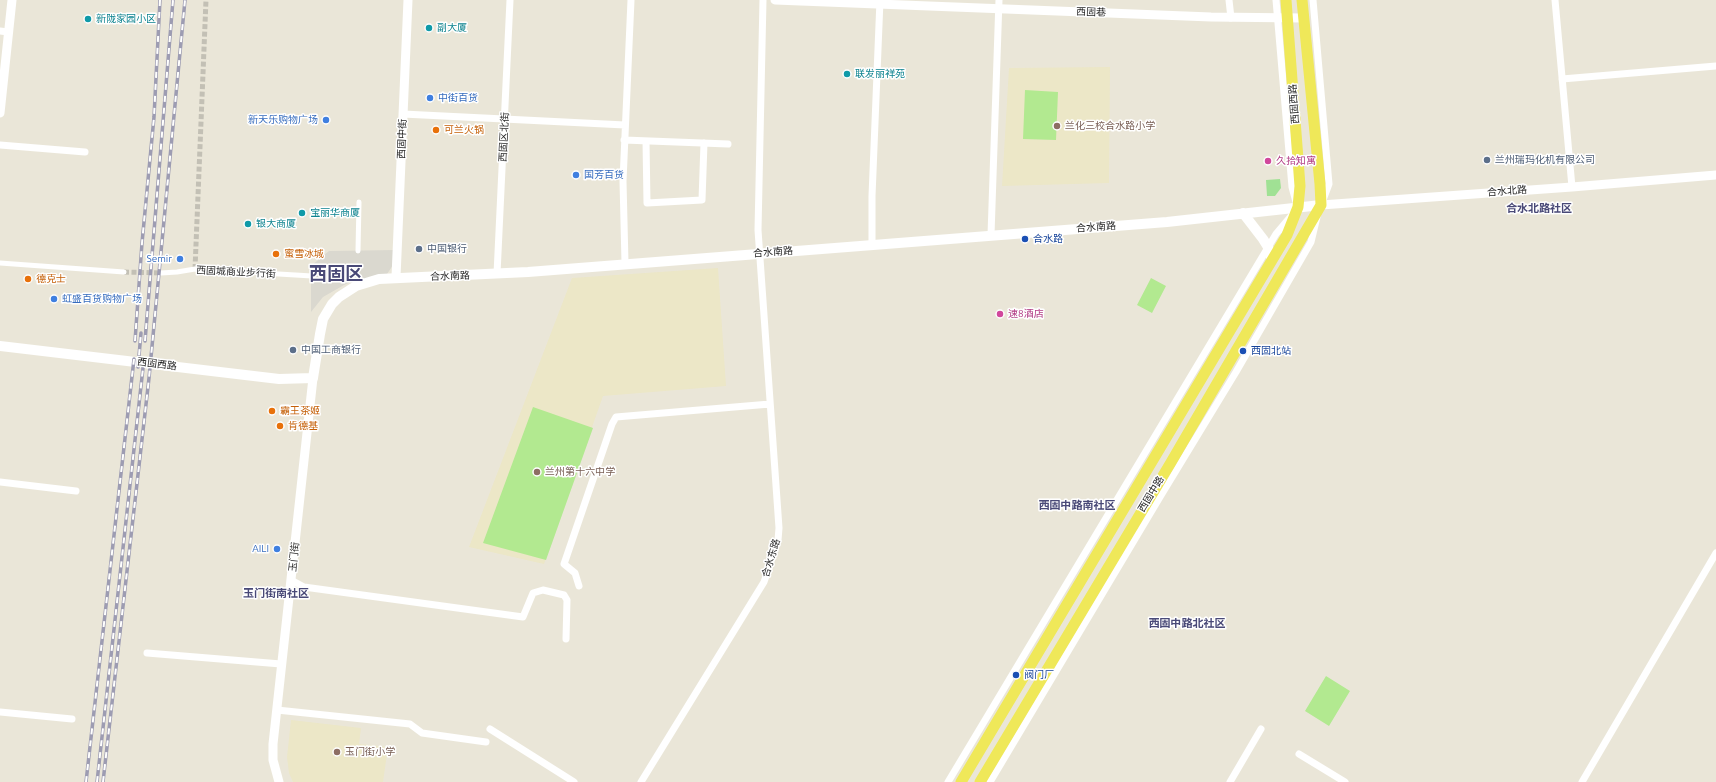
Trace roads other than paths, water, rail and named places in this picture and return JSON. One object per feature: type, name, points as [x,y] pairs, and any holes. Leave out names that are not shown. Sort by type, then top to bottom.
[{"type":"main road","name":"西固西路","points":[[1286,0],[1283,19],[1300,186],[1298,207]]},
{"type":"main road","name":"西固西路","points":[[1302,0],[1321,204]]},
{"type":"main road","name":"合水北路","points":[[1298,207],[1321,204]]},
{"type":"main road","name":"西固中路","points":[[980,782],[1170,464],[1321,204]]},
{"type":"main road","name":"合水南路","points":[[313,378],[320,334],[324,319],[332,304],[346,288],[367,282],[396,278],[497,274],[1167,222],[1298,207]]},
{"type":"main road","name":"西固中路","points":[[961,782],[1287,235],[1298,207]]},
{"type":"main road","points":[[1243,213],[1257,230],[1268,248],[1272,260]]},
{"type":"main road","name":"西固西路","points":[[0,346],[279,379],[313,378]]},
{"type":"main road","points":[[1156,455],[1170,464]]},
{"type":"street","points":[[0,113],[4,32],[12,0]]},
{"type":"street","name":"西固中街","points":[[396,278],[408,0]]},
{"type":"street","name":"西固区北街","points":[[497,274],[510,0]]},
{"type":"street","points":[[625,263],[623,181],[631,0]]},
{"type":"street","name":"合水东路","points":[[642,782],[764,582],[772,563],[778,540],[779,528],[758,230],[763,0]]},
{"type":"street","name":"西固巷","points":[[775,0],[999,4],[1231,18],[1303,18]]},
{"type":"street","points":[[1229,0],[1231,18]]},
{"type":"street","points":[[1276,0],[1283,19]]},
{"type":"street","points":[[990,782],[1236,372],[1312,239],[1321,204],[1329,184],[1313,0]]},
{"type":"street","points":[[1555,0],[1572,187]]},
{"type":"street","points":[[872,244],[872,196],[880,2]]},
{"type":"street","points":[[991,235],[999,4]]},
{"type":"street","points":[[1562,79],[1716,66]]},
{"type":"street","points":[[403,114],[625,125]]},
{"type":"street","points":[[624,140],[728,144]]},
{"type":"street","points":[[646,140],[647,203],[702,200],[704,143]]},
{"type":"street","points":[[0,145],[85,152]]},
{"type":"street","name":"合水北路","points":[[1321,204],[1572,187],[1716,175]]},
{"type":"street","points":[[358,202],[358,251]]},
{"type":"street","points":[[948,782],[1276,234],[1298,207]]},
{"type":"street","points":[[0,263],[124,272]]},
{"type":"street","name":"西固城商业步行街","points":[[161,273],[195,269],[312,276]]},
{"type":"street","name":"玉门街","points":[[278,782],[273,760],[273,744],[313,378]]},
{"type":"street","points":[[579,586],[574,574],[564,564],[612,424],[616,417],[770,404]]},
{"type":"street","points":[[0,482],[76,491]]},
{"type":"street","points":[[1582,782],[1716,554]]},
{"type":"street","points":[[291,580],[304,587],[523,617],[533,593],[543,590],[564,595],[567,600],[566,639]]},
{"type":"street","points":[[147,653],[281,664]]},
{"type":"street","points":[[277,710],[410,724],[422,733],[486,742]]},
{"type":"street","points":[[0,712],[72,719]]},
{"type":"street","points":[[490,729],[574,782]]},
{"type":"street","points":[[1230,782],[1262,729]]},
{"type":"street","points":[[1299,754],[1345,782]]},
{"type":"tunnel","points":[[195,269],[206,0]]},
{"type":"tunnel","points":[[124,272],[161,273]]},
{"type":"railway","points":[[135,341],[142,243],[154,117],[160,0]]},
{"type":"railway","points":[[145,341],[173,0]]},
{"type":"railway","points":[[103,782],[149,378],[185,0]]},
{"type":"railway","points":[[138,367],[141,333]]},
{"type":"railway","points":[[86,782],[134,359]]},
{"type":"railway","points":[[97,782],[144,359]]},
{"type":"place","name":"新陇家园小区","points":[[88,19]]},
{"type":"place","name":"副大厦","points":[[429,28]]},
{"type":"place","name":"联发丽祥苑","points":[[847,74]]},
{"type":"place","name":"中街百货","points":[[430,98]]},
{"type":"place","name":"新天乐购物广场","points":[[326,120]]},
{"type":"place","name":"兰化三校合水路小学","points":[[1057,126]]},
{"type":"place","name":"可兰火锅","points":[[436,130]]},
{"type":"place","name":"兰州瑞玛化机有限公司","points":[[1487,160]]},
{"type":"place","name":"久拾知寓","points":[[1268,161]]},
{"type":"place","name":"国芳百货","points":[[576,175]]},
{"type":"place","name":"宝丽华商厦","points":[[302,213]]},
{"type":"place","name":"银大商厦","points":[[248,224]]},
{"type":"place","name":"合水路","points":[[1025,239]]},
{"type":"place","name":"中国银行","points":[[419,249]]},
{"type":"place","name":"蜜雪冰城","points":[[276,254]]},
{"type":"place","name":"Semir","points":[[180,259]]},
{"type":"place","name":"德克士","points":[[28,279]]},
{"type":"place","name":"虹盛百货购物广场","points":[[54,299]]},
{"type":"place","name":"速8酒店","points":[[1000,314]]},
{"type":"place","name":"中国工商银行","points":[[293,350]]},
{"type":"place","name":"西固北站","points":[[1243,351]]},
{"type":"place","name":"霸王茶姬","points":[[272,411]]},
{"type":"place","name":"肯德基","points":[[280,426]]},
{"type":"place","name":"兰州第十六中学","points":[[537,472]]},
{"type":"place","name":"AILI","points":[[277,549]]},
{"type":"place","name":"阀门厂","points":[[1016,675]]},
{"type":"place","name":"玉门街小学","points":[[337,752]]},
{"type":"district","name":"合水北路社区","points":[[1539,208]]},
{"type":"district","name":"西固区","points":[[336,274]]},
{"type":"district","name":"西固中路南社区","points":[[1077,505]]},
{"type":"district","name":"玉门街南社区","points":[[276,593]]},
{"type":"district","name":"西固中路北社区","points":[[1187,623]]}]
